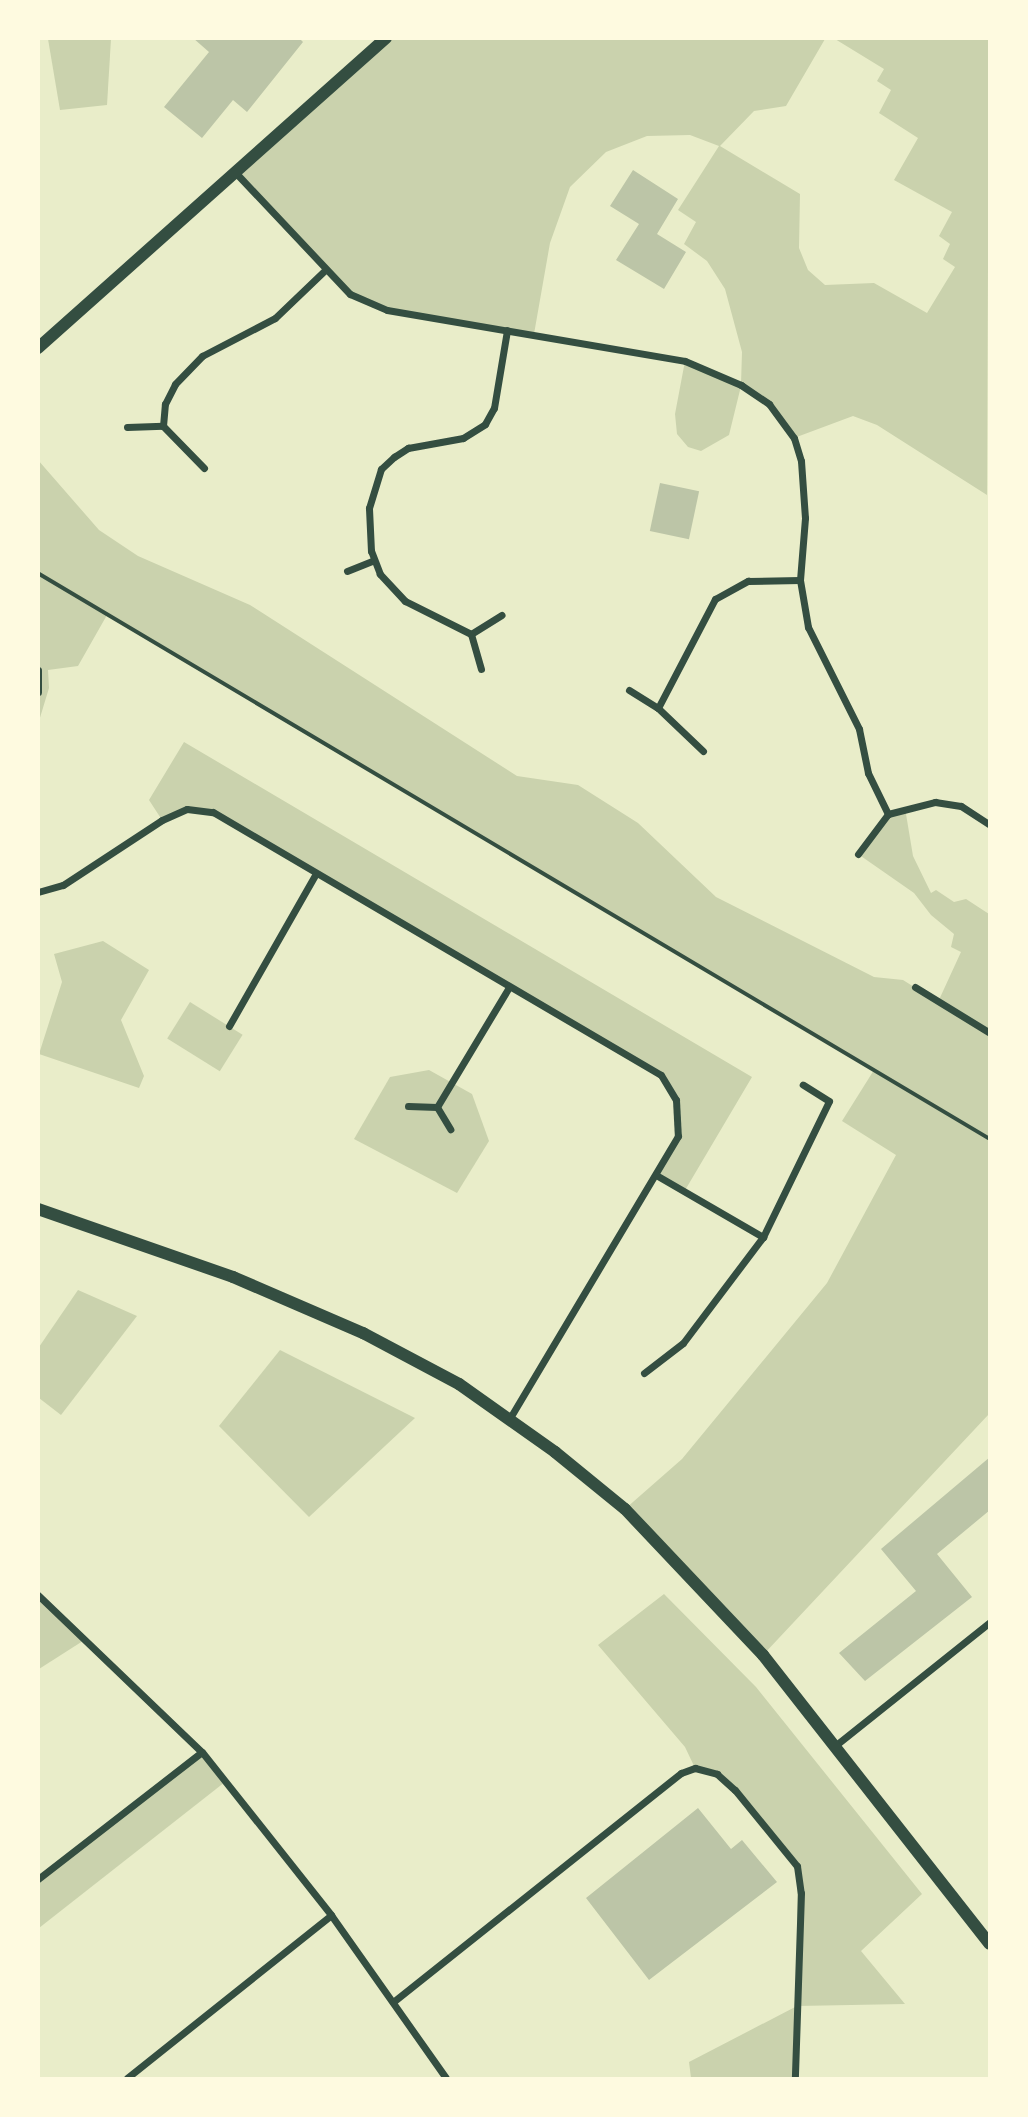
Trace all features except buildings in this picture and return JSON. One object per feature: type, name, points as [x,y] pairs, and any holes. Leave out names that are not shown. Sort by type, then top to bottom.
[{"type":"street","points":[[38,348],[386,38]]},
{"type":"street","points":[[234,171],[324,271],[350,294],[387,310],[685,361],[715,372],[769,404],[794,438],[801,461],[805,518],[800,580],[808,627],[859,729],[868,773],[888,814]]},
{"type":"street","points":[[163,426],[165,404],[188,368],[275,318],[324,271]]},
{"type":"street","points":[[481,670],[471,634],[405,601],[380,574],[374,560],[369,508],[381,469],[408,448],[463,438],[485,425],[494,408],[507,330]]},
{"type":"street","points":[[127,427],[163,426],[204,468]]},
{"type":"street","points":[[346,571],[374,560]]},
{"type":"street","points":[[658,708],[715,599],[748,581],[800,580]]},
{"type":"street","points":[[471,634],[502,615]]},
{"type":"street","points":[[38,670],[38,692]]},
{"type":"street","points":[[629,690],[658,708],[703,751]]},
{"type":"street","points":[[858,854],[888,814],[935,802],[961,806],[989,825]]},
{"type":"street","points":[[38,892],[63,885],[162,820],[187,809],[213,812],[315,875],[661,1075],[676,1100],[678,1136],[510,1418]]},
{"type":"street","points":[[229,1026],[315,875]]},
{"type":"street","points":[[438,1107],[509,987]]},
{"type":"street","points":[[915,987],[989,1033]]},
{"type":"street","points":[[645,1373],[683,1343],[763,1237],[829,1101],[803,1085]]},
{"type":"street","points":[[408,1106],[438,1107]]},
{"type":"street","points":[[438,1107],[450,1129]]},
{"type":"street","points":[[656,1175],[763,1237]]},
{"type":"street","points":[[38,1209],[233,1277],[363,1334],[459,1384],[510,1418],[625,1509],[763,1655],[989,1944]]},
{"type":"street","points":[[38,1595],[202,1752],[331,1914],[446,2078]]},
{"type":"street","points":[[836,1745],[989,1622]]},
{"type":"street","points":[[38,1879],[202,1752]]},
{"type":"street","points":[[393,2002],[681,1773],[695,1768],[717,1774],[735,1790],[797,1866],[801,1894],[795,2078]]},
{"type":"street","points":[[127,2078],[331,1914]]},
{"type":"path","points":[[38,573],[989,1139]]},
{"type":"green space","points":[[48,39],[111,39],[107,105],[60,110]]},
{"type":"green space","points":[[386,39],[825,39],[786,106],[754,111],[720,146],[800,194],[799,248],[808,270],[825,285],[874,283],[927,313],[955,267],[943,259],[950,244],[939,236],[952,212],[894,180],[918,138],[879,113],[891,90],[877,81],[884,69],[835,39],[989,39],[987,495],[877,425],[853,416],[794,438],[769,404],[741,386],[729,435],[701,451],[688,447],[677,434],[675,414],[685,361],[741,384],[742,352],[725,289],[707,261],[684,244],[696,222],[678,210],[719,146],[690,135],[647,136],[606,152],[570,187],[550,243],[534,334],[387,310],[350,294],[234,171]]},
{"type":"green space","points":[[38,460],[99,530],[138,556],[250,605],[517,776],[578,785],[638,823],[716,897],[874,977],[903,980],[938,1002],[961,952],[951,947],[954,934],[931,915],[914,893],[858,854],[888,814],[905,808],[913,856],[931,893],[936,890],[954,902],[966,899],[989,914],[989,1414],[763,1655],[625,1509],[682,1459],[827,1283],[896,1155],[842,1121],[874,1070],[107,615],[78,666],[48,670],[49,688],[39,721]]},
{"type":"green space","points":[[184,742],[752,1077],[684,1192],[656,1175],[678,1136],[676,1100],[661,1075],[213,812],[187,809],[162,820],[149,800]]},
{"type":"green space","points":[[103,941],[149,970],[121,1020],[144,1076],[139,1088],[39,1054],[62,982],[54,954]]},
{"type":"green space","points":[[190,1002],[243,1035],[220,1071],[167,1038]]},
{"type":"green space","points":[[429,1070],[472,1094],[489,1141],[457,1193],[354,1139],[390,1077]]},
{"type":"green space","points":[[78,1290],[137,1316],[61,1415],[39,1398],[39,1347]]},
{"type":"green space","points":[[280,1350],[415,1418],[309,1517],[219,1426]]},
{"type":"green space","points":[[664,1594],[756,1687],[922,1894],[861,1951],[905,2004],[797,2006],[797,1866],[717,1774],[695,1768],[685,1747],[598,1645]]},
{"type":"green space","points":[[38,1595],[86,1639],[39,1669],[38,1669]]},
{"type":"green space","points":[[202,1752],[225,1782],[39,1928],[39,1879]]},
{"type":"green space","points":[[797,2006],[795,2078],[691,2078],[689,2062]]}]
